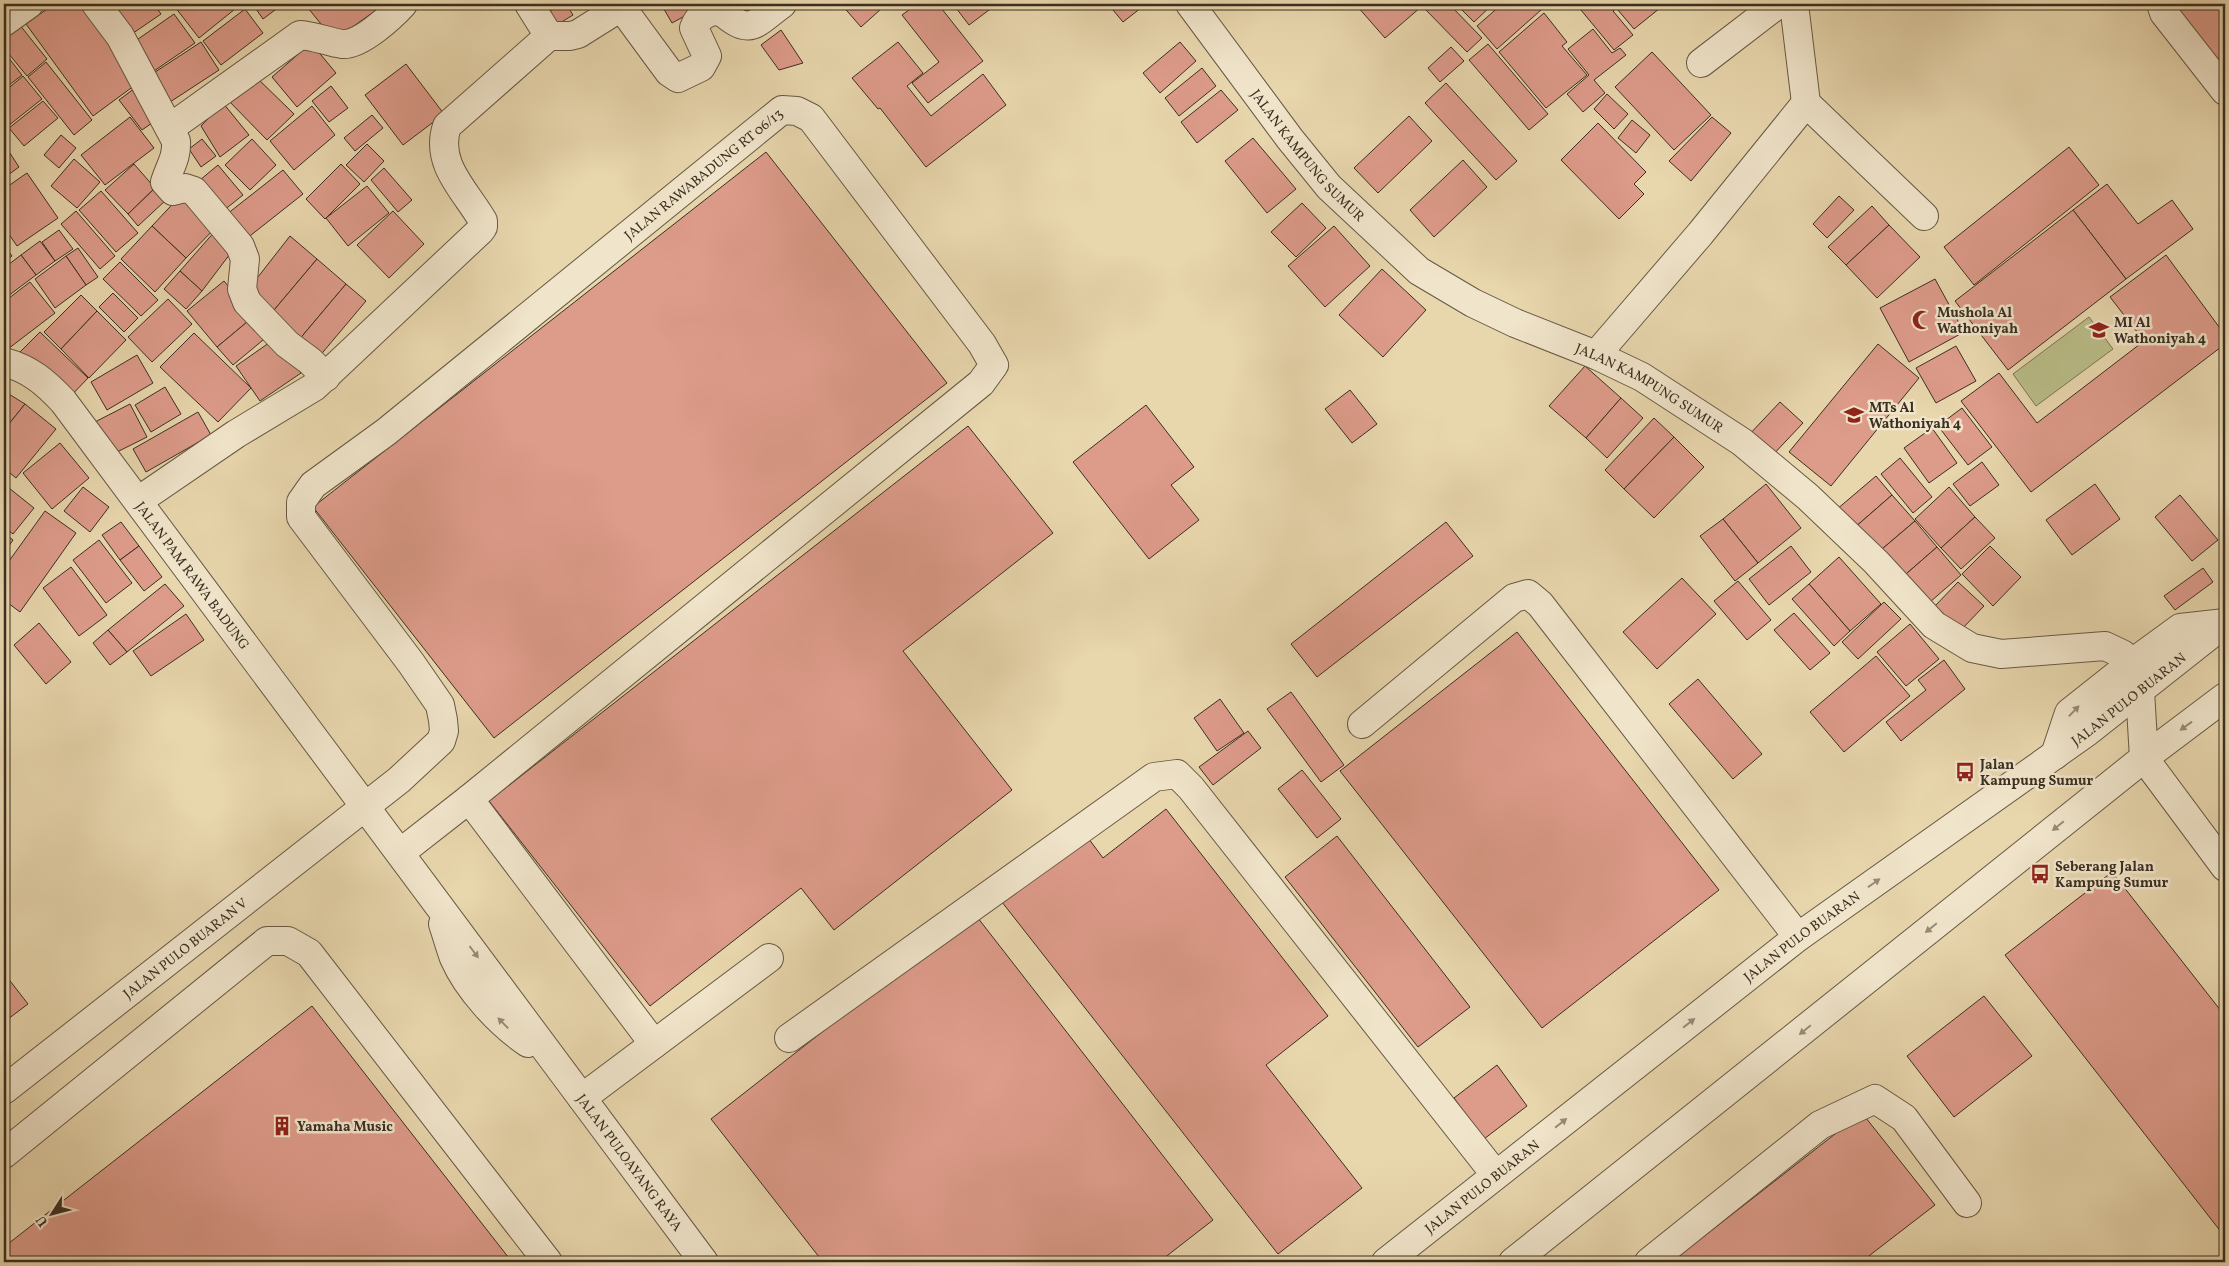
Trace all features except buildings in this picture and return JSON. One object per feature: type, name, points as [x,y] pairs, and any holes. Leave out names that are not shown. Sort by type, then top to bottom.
[{"type":"street","points":[[4,22],[29,4]]},
{"type":"street","points":[[96,4],[120,36],[176,141],[176,155],[165,182],[169,189],[173,191],[185,188],[194,191],[240,246],[245,260],[242,289],[247,302],[288,344],[310,361],[326,377]]},
{"type":"street","points":[[170,128],[300,35],[315,36],[344,44],[357,41],[393,14],[403,4]]},
{"type":"street","points":[[529,4],[549,36]]},
{"type":"street","points":[[138,501],[236,434],[314,387],[483,227],[483,221],[450,170],[444,150],[444,135],[447,126],[549,36],[578,34],[620,5],[669,72],[678,78],[701,67],[708,56],[694,28],[697,20],[704,14],[721,11],[738,25],[751,26],[782,4]]},
{"type":"street","name":"JALAN KAMPUNG SUMUR","points":[[1190,4],[1290,140],[1329,187],[1419,270],[1474,303],[1515,324],[1596,355],[1642,377],[1742,442],[1808,497],[1876,562],[1934,625],[1972,648],[2001,654],[2106,646],[2122,654],[2132,664]]},
{"type":"street","points":[[1701,63],[1778,4]]},
{"type":"street","points":[[1794,4],[1806,103],[1924,216]]},
{"type":"street","points":[[2161,4],[2164,13],[2225,91]]},
{"type":"street","points":[[1596,355],[1700,234],[1806,103]]},
{"type":"street","name":"JALAN RAWABADUNG RT 06/13","points":[[386,432],[782,110],[797,111],[811,118],[982,344],[994,365],[981,383],[470,799]]},
{"type":"street","name":"JALAN PAM RAWA BADUNG","points":[[4,362],[20,366],[42,379],[63,401],[365,806]]},
{"type":"street","name":"JALAN PULO BUARAN V","points":[[4,1090],[399,780],[441,741],[444,720],[440,705],[416,670],[301,517],[301,502],[313,485],[386,432]]},
{"type":"street","points":[[1362,724],[1514,598],[1528,594],[1540,604],[1798,937]]},
{"type":"street","points":[[2056,755],[2069,713],[2180,628],[2225,623]]},
{"type":"street","name":"JALAN PULO BUARAN","points":[[1386,1262],[1495,1174],[1798,937],[2056,755],[2225,623]]},
{"type":"street","points":[[2132,664],[2140,691],[2144,758],[2225,868]]},
{"type":"street","points":[[1514,1262],[2144,758],[2221,708]]},
{"type":"street","points":[[789,1038],[1154,778],[1177,774],[1191,788],[1495,1174]]},
{"type":"street","points":[[400,853],[470,799],[654,1044]]},
{"type":"street","name":"JALAN PULOAYANG RAYA","points":[[365,806],[704,1262]]},
{"type":"street","points":[[4,1154],[267,941],[288,941],[309,953],[548,1262]]},
{"type":"street","points":[[582,1098],[769,958]]},
{"type":"street","points":[[1649,1262],[1820,1125],[1875,1099],[1904,1118],[1967,1202]]},
{"type":"green space","points":[[2089,317],[2113,349],[2036,406],[2013,374]]},
{"type":"place","name":"Mushola Al Wathoniyah","points":[[1922,320]]},
{"type":"place","name":"MI Al Wathoniyah 4","points":[[2099,330]]},
{"type":"place","name":"MTs Al Wathoniyah 4","points":[[1854,415]]},
{"type":"place","name":"Jalan Kampung Sumur","points":[[1965,772]]},
{"type":"place","name":"Seberang Jalan Kampung Sumur","points":[[2040,874]]},
{"type":"place","name":"Yamaha Music","points":[[282,1126]]}]
